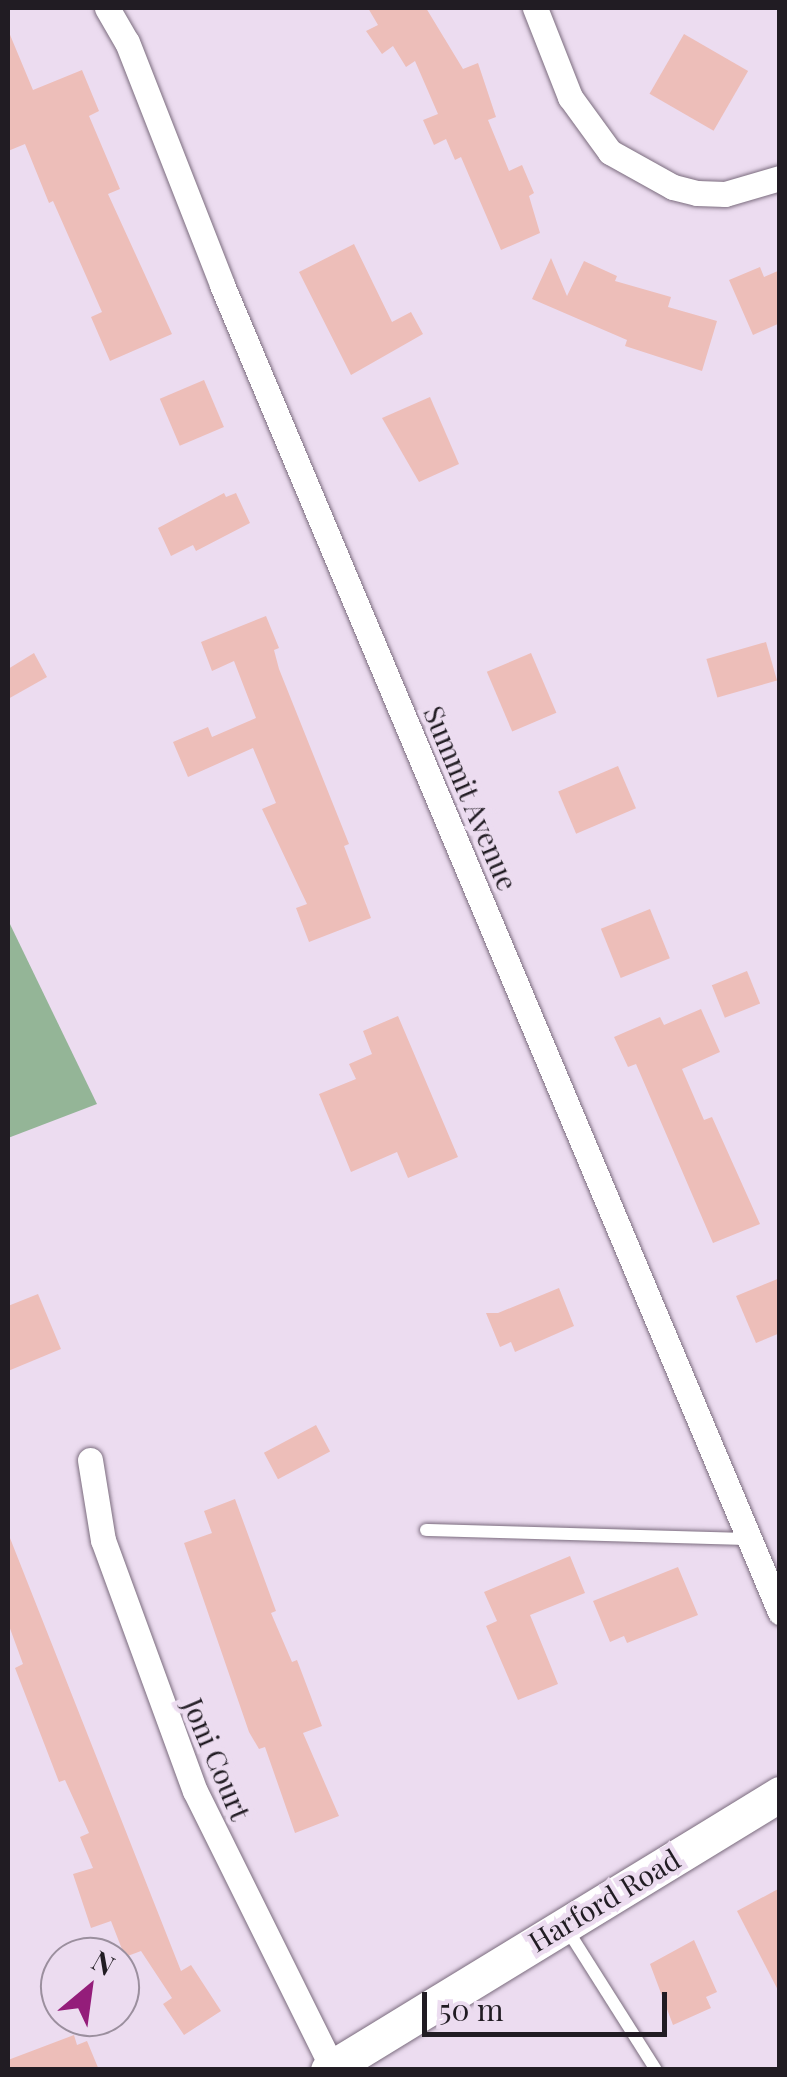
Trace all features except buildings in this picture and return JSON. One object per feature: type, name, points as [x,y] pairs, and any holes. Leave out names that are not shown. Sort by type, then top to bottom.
[{"type":"main road","name":"Harford Road","points":[[330,2068],[780,1794]]},
{"type":"street","name":"Summit Avenue","points":[[107,8],[127,42],[222,286],[780,1612]]},
{"type":"street","points":[[535,8],[570,97],[610,152],[673,187],[697,194],[725,194],[780,178]]},
{"type":"street","name":"Joni Court","points":[[90,1460],[103,1540],[188,1773],[330,2068]]},
{"type":"lane","points":[[426,1530],[752,1539]]},
{"type":"lane","points":[[564,1924],[656,2070]]},
{"type":"green space","points":[[8,920],[97,1104],[8,1138]]}]
